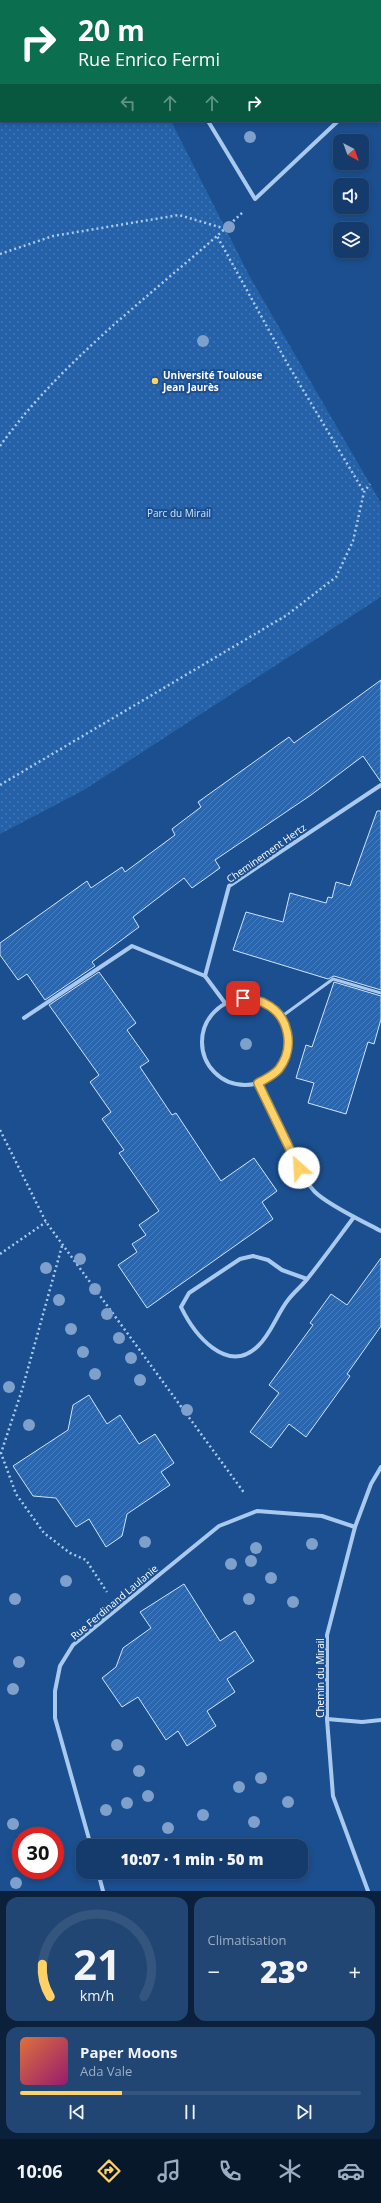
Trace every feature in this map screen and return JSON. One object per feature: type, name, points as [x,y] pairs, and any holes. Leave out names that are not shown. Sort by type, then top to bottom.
[{"type":"street","points":[[209,122],[256,199],[337,122]]},
{"type":"street","name":"Cheminement Hertz","points":[[205,976],[229,886],[381,785]]},
{"type":"street","points":[[24,1018],[132,946],[205,976],[225,1004]]},
{"type":"street","points":[[243,998],[264,1002],[281,1017],[287,1030],[289,1045],[286,1056],[279,1069],[272,1076],[258,1083],[247,1085],[232,1083],[220,1076],[205,1059],[202,1044],[207,1021],[213,1013],[225,1004],[243,998]]},
{"type":"street","points":[[258,1083],[299,1168],[315,1192],[354,1217],[381,1231]]},
{"type":"street","points":[[307,1279],[282,1270],[268,1260],[253,1256],[240,1259],[189,1293],[181,1307],[188,1322],[207,1345],[227,1356],[245,1356],[259,1346],[287,1301],[307,1279],[354,1217]]},
{"type":"street","name":"Chemin du Mirail","points":[[368,1891],[333,1796],[327,1719],[327,1635],[354,1527],[371,1484],[381,1467]]},
{"type":"street","name":"Rue Ferdinand Laulanie","points":[[89,1839],[55,1718],[55,1691],[60,1666],[74,1645],[117,1608],[219,1526],[257,1511],[322,1516],[354,1527]]},
{"type":"street","points":[[327,1719],[362,1722],[381,1720]]},
{"type":"street","points":[[100,1879],[103,1891]]},
{"type":"lane","points":[[281,1017],[333,980],[381,993]]},
{"type":"path","points":[[0,446],[18,420],[69,366],[226,229],[256,199]]},
{"type":"path","points":[[0,254],[53,236],[179,215],[226,229]]},
{"type":"path","points":[[217,236],[326,431],[364,492]]},
{"type":"path","points":[[0,785],[287,615],[336,577],[353,541],[364,492],[370,484]]},
{"type":"path","points":[[0,1130],[46,1222],[62,1246],[257,1511]]},
{"type":"path","points":[[0,1254],[46,1222]]},
{"type":"path","points":[[62,1246],[22,1390],[1,1453],[16,1494],[44,1533],[70,1553],[86,1560],[117,1608]]},
{"type":"green space","name":"Parc du Mirail","points":[[0,122],[172,122],[250,277],[381,503],[381,597],[84,790],[0,834]]},
{"type":"building","points":[[381,680],[381,782],[363,756],[311,795],[215,860],[220,868],[192,888],[184,878],[133,917],[139,927],[92,962],[95,966],[45,1000],[27,974],[18,980],[0,955],[0,943],[87,881],[91,888],[122,867],[125,872],[175,835],[172,829],[201,807],[198,802],[289,737],[294,743]]},
{"type":"building","points":[[377,811],[381,811],[381,990],[334,976],[328,979],[233,950],[246,912],[283,922],[290,893],[326,903],[328,897],[332,898],[336,882],[350,886]]},
{"type":"building","points":[[99,972],[136,1023],[127,1030],[149,1061],[140,1067],[172,1115],[176,1113],[221,1181],[254,1158],[277,1191],[262,1202],[273,1219],[147,1308],[118,1265],[137,1252],[132,1244],[146,1235],[139,1225],[159,1211],[119,1153],[124,1150],[102,1119],[111,1112],[90,1082],[99,1075],[49,1005]]},
{"type":"building","points":[[334,982],[381,996],[381,1019],[374,1044],[368,1042],[346,1114],[308,1103],[314,1083],[296,1078],[306,1045],[312,1047]]},
{"type":"building","points":[[381,1258],[381,1326],[347,1374],[350,1376],[306,1437],[289,1424],[271,1448],[250,1432],[279,1393],[269,1385],[313,1325],[310,1323],[331,1294],[347,1305]]},
{"type":"building","points":[[89,1395],[107,1424],[120,1415],[139,1444],[155,1434],[174,1463],[161,1472],[170,1485],[127,1514],[122,1536],[106,1547],[89,1519],[76,1527],[56,1498],[33,1496],[13,1466],[68,1430],[73,1405]]},
{"type":"building","points":[[184,1584],[220,1641],[235,1631],[254,1661],[227,1679],[235,1692],[207,1711],[216,1726],[187,1746],[178,1731],[166,1740],[138,1697],[122,1707],[102,1678],[116,1667],[123,1648],[151,1628],[140,1612]]},
{"type":"place","name":"Université Toulouse Jean Jaurès","points":[[155,381]]},
{"type":"route","points":[[243,998],[264,1002],[281,1017],[287,1030],[289,1045],[286,1056],[279,1069],[272,1076],[258,1083],[299,1168]]}]
